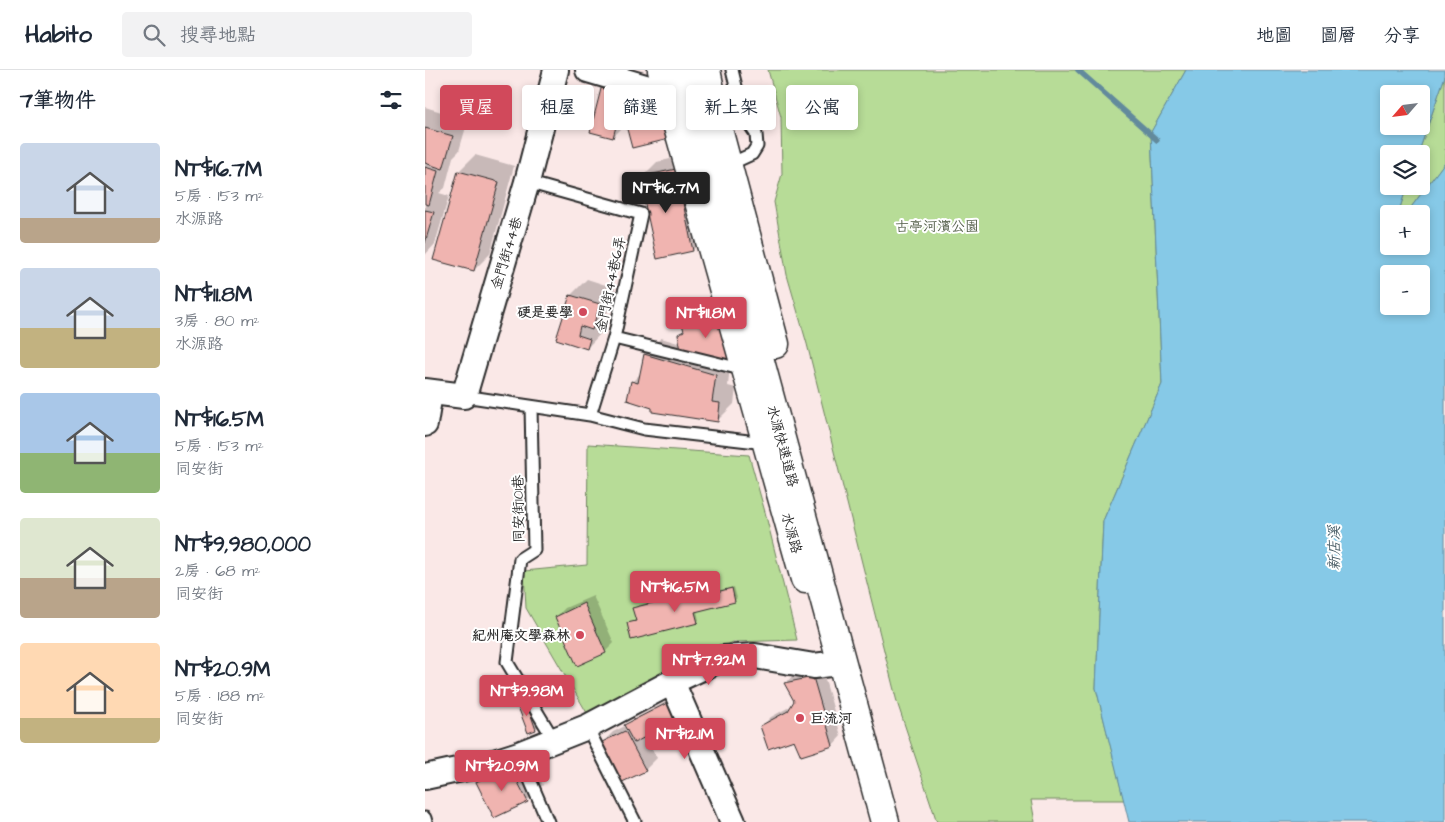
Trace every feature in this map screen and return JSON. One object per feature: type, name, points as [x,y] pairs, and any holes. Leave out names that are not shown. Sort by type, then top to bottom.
[{"type":"main road","name":"水源快速道路","points":[[681,70],[885,822]]},
{"type":"main road","points":[[698,70],[719,132]]},
{"type":"main road","name":"水源快速道路","points":[[706,70],[719,132],[902,822]]},
{"type":"main road","name":"水源路","points":[[666,82],[873,822]]},
{"type":"street","name":"金門街44巷","points":[[464,396],[527,182],[556,70]]},
{"type":"street","points":[[588,70],[666,82]]},
{"type":"street","points":[[425,424],[427,392],[464,396]]},
{"type":"street","points":[[425,777],[494,762],[587,728],[672,682],[723,658],[755,656],[814,666],[830,664]]},
{"type":"street","points":[[672,682],[733,822]]},
{"type":"lane","points":[[728,165],[752,154],[757,146],[756,134],[743,114],[732,70]]},
{"type":"lane","name":"金門街44巷6弄","points":[[527,182],[641,214],[614,338],[590,415]]},
{"type":"lane","points":[[614,338],[746,371]]},
{"type":"lane","points":[[464,396],[590,415],[644,428],[766,443]]},
{"type":"lane","name":"同安街101巷","points":[[531,407],[534,550],[520,559],[507,662],[554,740]]},
{"type":"lane","points":[[587,728],[635,822]]},
{"type":"lane","points":[[519,754],[549,822]]},
{"type":"lane","points":[[425,818],[427,822]]},
{"type":"green space","name":"古亭河濱公園","points":[[768,70],[1186,70],[1151,132],[1162,384],[1103,521],[1096,688],[1124,800],[1031,800],[1035,822],[937,822],[897,702],[807,344],[787,275],[774,202],[782,174],[781,117],[776,99],[776,85],[772,85]]},
{"type":"green space","points":[[1445,76],[1445,162],[1430,182],[1430,145],[1421,145],[1425,135],[1430,135],[1430,119]]},
{"type":"green space","points":[[1404,195],[1420,195],[1413,205],[1401,205]]},
{"type":"green space","points":[[588,444],[749,455],[797,640],[733,642],[587,713],[526,608],[524,571],[587,565]]},
{"type":"water","name":"新店溪","points":[[1186,70],[1445,70],[1445,76],[1430,119],[1430,85],[1380,85],[1380,135],[1425,135],[1421,145],[1380,145],[1380,195],[1404,195],[1401,205],[1380,205],[1380,255],[1430,255],[1430,205],[1413,205],[1420,195],[1430,195],[1430,182],[1445,162],[1445,822],[1129,822],[1096,688],[1103,521],[1162,384],[1151,132]]},
{"type":"building","points":[[603,81],[618,85],[604,85],[604,130],[615,130],[613,138],[590,132],[591,130],[594,130],[594,116]]},
{"type":"building","points":[[425,128],[453,136],[443,169],[425,163]]},
{"type":"building","points":[[627,130],[667,130],[669,139],[632,148]]},
{"type":"building","points":[[425,167],[438,171],[429,205],[425,204]]},
{"type":"building","points":[[676,169],[693,251],[657,259],[639,177]]},
{"type":"building","points":[[458,171],[499,182],[474,271],[433,260]]},
{"type":"building","points":[[425,210],[434,212],[425,243]]},
{"type":"building","points":[[570,295],[600,304],[592,330],[580,326],[578,335],[590,339],[587,349],[556,339]]},
{"type":"building","points":[[720,315],[734,361],[681,351],[678,334],[684,331],[682,324]]},
{"type":"building","points":[[644,354],[716,375],[712,402],[720,403],[718,422],[652,412],[652,408],[627,400],[631,381],[638,383]]},
{"type":"building","points":[[732,588],[735,602],[695,612],[698,623],[631,640],[627,623],[636,621],[632,608],[700,591],[701,596]]},
{"type":"building","name":"紀州庵文學森林","points":[[584,603],[606,653],[577,666],[555,617]]},
{"type":"building","name":"巨流河","points":[[813,677],[833,746],[801,756],[794,740],[768,749],[760,726],[788,711],[794,701],[784,683]]},
{"type":"building","points":[[675,699],[685,716],[634,743],[624,725]]},
{"type":"building","points":[[526,701],[536,730],[528,733],[517,704]]},
{"type":"building","points":[[625,731],[646,771],[620,783],[600,743]]},
{"type":"building","points":[[509,765],[528,802],[494,818],[476,782]]},
{"type":"waterway","points":[[1078,70],[1157,140]]},
{"type":"place","name":"硬是要學","points":[[583,312]]},
{"type":"place","name":"紀州庵文學森林","points":[[580,635]]},
{"type":"place","name":"巨流河","points":[[800,718]]}]
